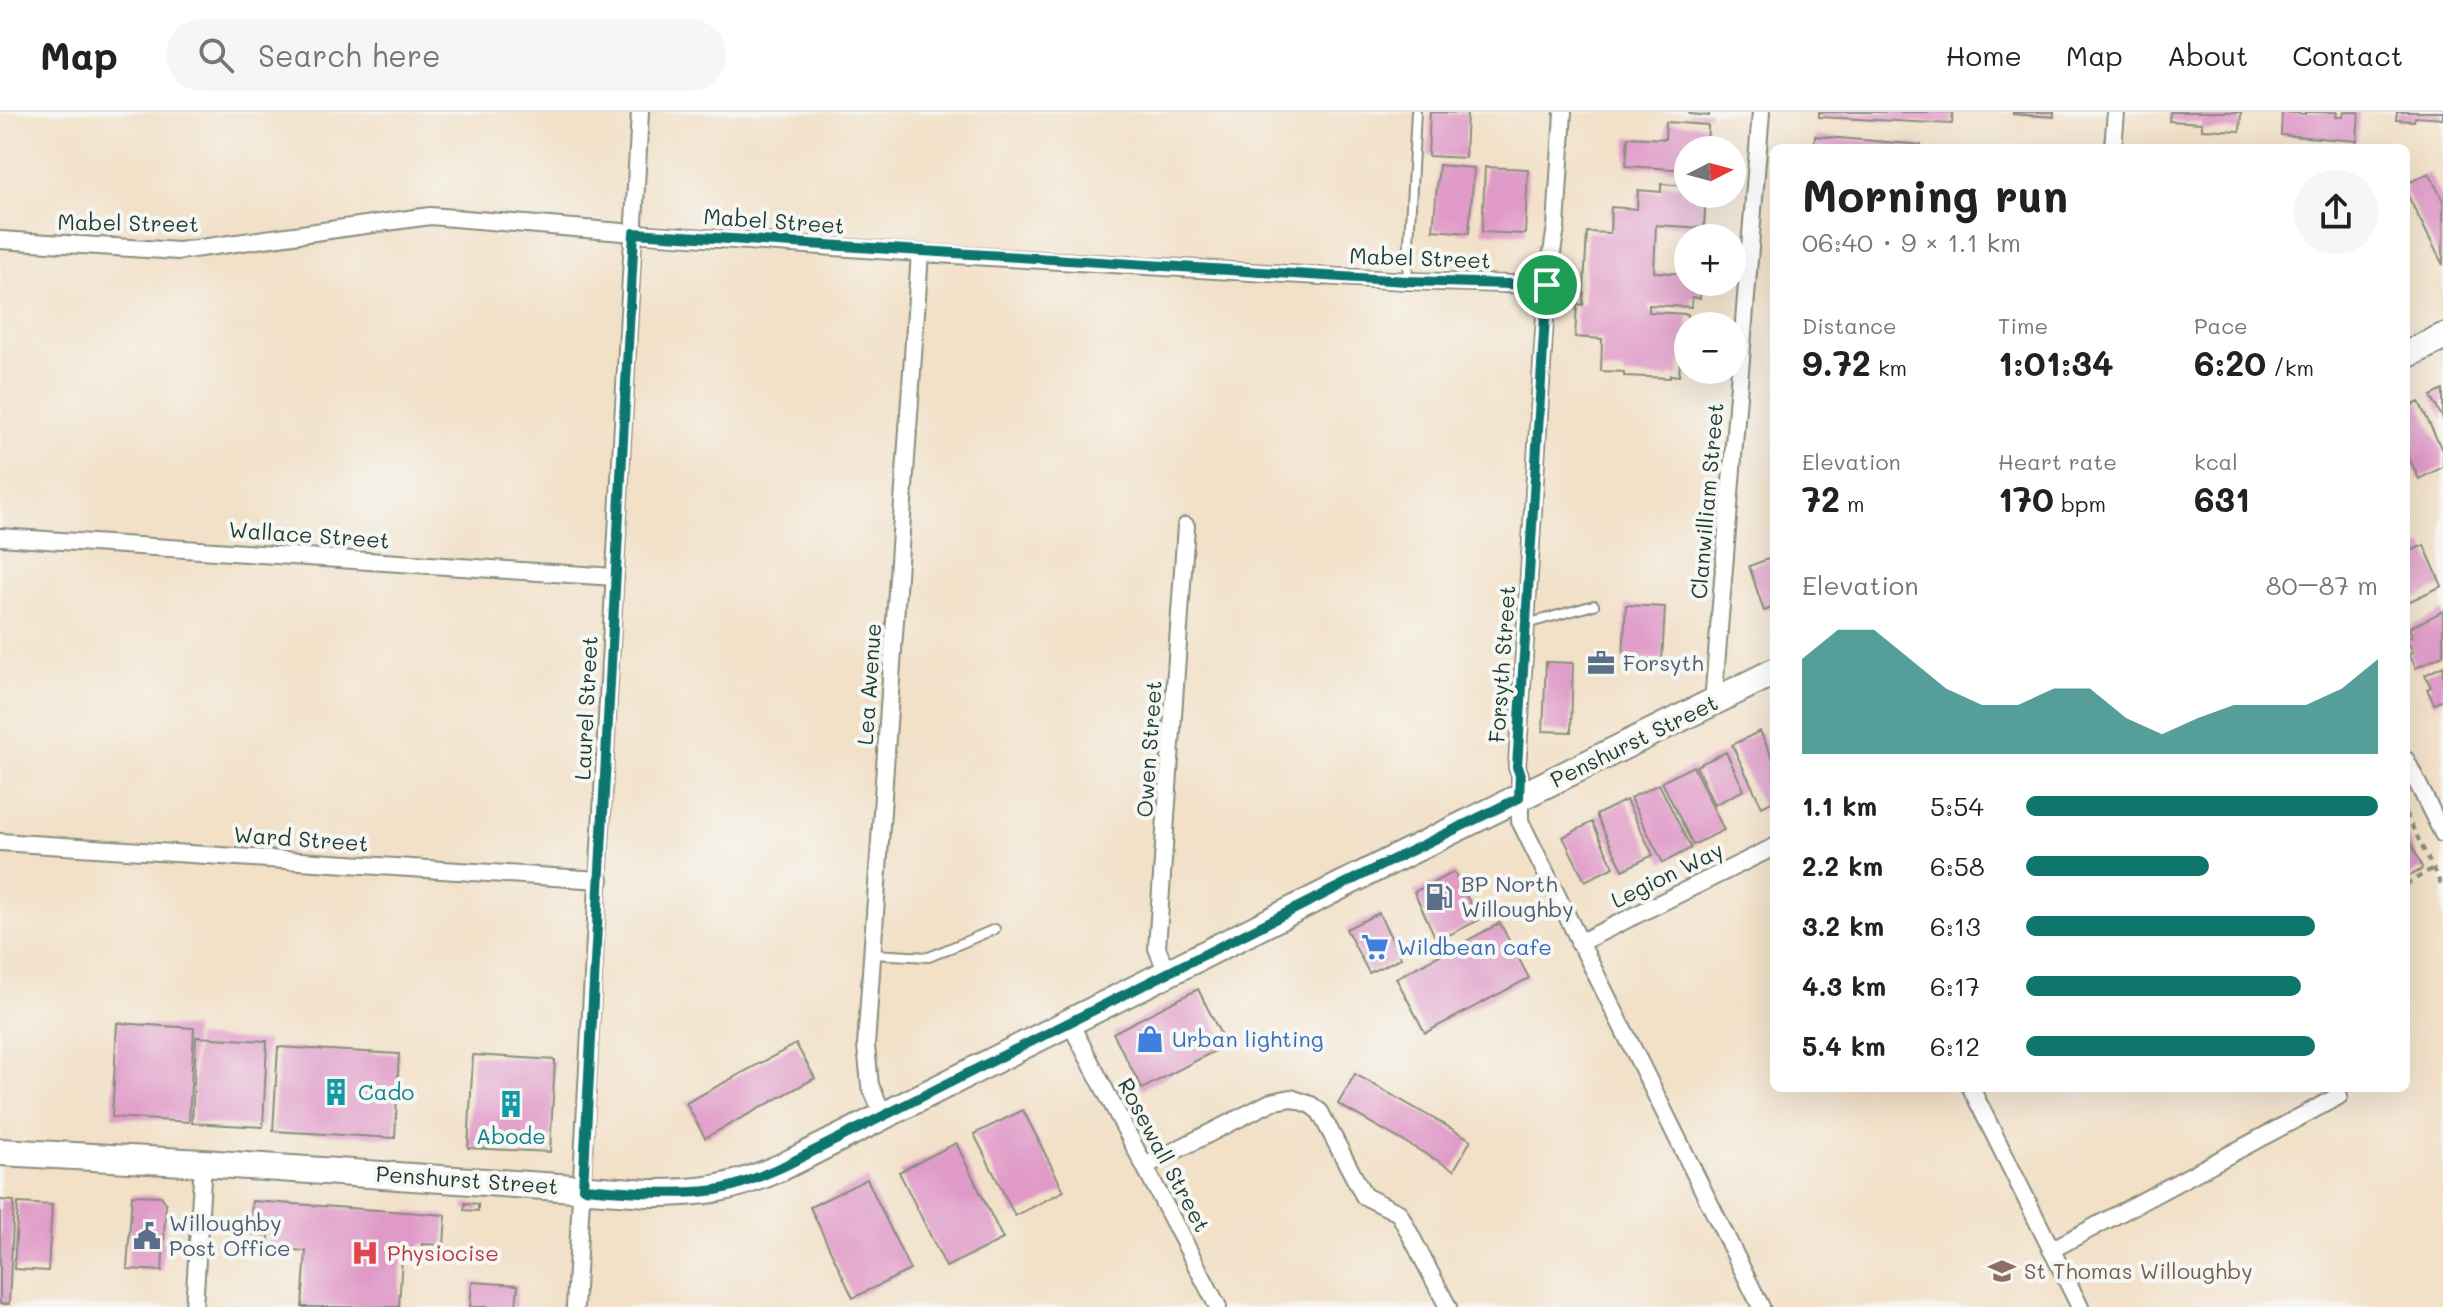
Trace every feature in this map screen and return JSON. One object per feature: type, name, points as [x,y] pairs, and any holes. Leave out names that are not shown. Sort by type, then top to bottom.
[{"type":"main road","points":[[2410,353],[2443,337]]},
{"type":"main road","name":"Penshurst Street","points":[[0,1152],[649,1193],[719,1190],[782,1167],[1519,798],[1713,703],[1770,681]]},
{"type":"street","name":"Laurel Street","points":[[575,1307],[640,112]]},
{"type":"street","name":"Forsyth Street","points":[[1563,112],[1556,227],[1547,285],[1517,767],[1520,775],[1520,821],[1761,1307]]},
{"type":"street","name":"Clanwilliam Street","points":[[1713,703],[1761,112]]},
{"type":"street","points":[[2113,144],[2116,112]]},
{"type":"street","name":"Mabel Street","points":[[0,240],[179,251],[430,216],[920,253],[1407,281],[1547,285]]},
{"type":"street","name":"Lea Avenue","points":[[884,1116],[870,1085],[866,1046],[920,253]]},
{"type":"street","name":"Owen Street","points":[[1167,973],[1157,948],[1186,526]]},
{"type":"street","name":"Wallace Street","points":[[0,537],[615,577]]},
{"type":"street","points":[[2410,768],[2443,834]]},
{"type":"street","name":"Ward Street","points":[[0,842],[600,880]]},
{"type":"street","name":"Legion Way","points":[[1579,943],[1770,849]]},
{"type":"street","name":"Rosewall Street","points":[[1070,1023],[1218,1307]]},
{"type":"street","points":[[1973,1092],[2080,1307]]},
{"type":"street","points":[[2051,1250],[2339,1096]]},
{"type":"street","points":[[1145,1166],[1271,1102],[1291,1098],[1311,1105],[1326,1119],[1364,1196],[1399,1213],[1448,1307]]},
{"type":"street","points":[[194,1307],[203,1163]]},
{"type":"lane","points":[[1407,281],[1416,112]]},
{"type":"lane","points":[[1526,624],[1594,605]]},
{"type":"lane","points":[[872,954],[929,957],[995,929]]},
{"type":"path","points":[[2410,822],[2443,889]]},
{"type":"path","points":[[2410,882],[2433,868]]},
{"type":"building","points":[[1430,112],[1467,113],[1465,158],[1428,156]]},
{"type":"building","points":[[1709,112],[1709,116],[1689,114]]},
{"type":"building","points":[[1819,112],[1953,112],[1952,124],[1819,117]]},
{"type":"building","points":[[2054,112],[2054,117],[2013,114]]},
{"type":"building","points":[[2170,112],[2241,112],[2240,131],[2202,129],[2202,123],[2169,121]]},
{"type":"building","points":[[2282,112],[2337,112],[2336,117],[2343,117],[2344,112],[2359,112],[2357,141],[2281,135]]},
{"type":"building","points":[[2397,112],[2443,112],[2443,119],[2415,117],[2414,121],[2396,120]]},
{"type":"building","points":[[1666,122],[1708,125],[1708,136],[1674,136],[1674,169],[1626,166],[1628,137],[1665,139]]},
{"type":"building","points":[[1815,136],[1909,144],[1814,144]]},
{"type":"building","points":[[1439,165],[1474,168],[1469,233],[1433,230]]},
{"type":"building","points":[[1485,167],[1528,169],[1525,234],[1482,232]]},
{"type":"building","points":[[2429,173],[2443,201],[2443,265],[2410,200],[2410,182]]},
{"type":"building","points":[[1661,184],[1674,185],[1674,208],[1705,208],[1704,224],[1656,225],[1654,272],[1674,273],[1674,296],[1700,296],[1700,298],[1692,297],[1691,307],[1649,305],[1649,312],[1674,313],[1674,375],[1670,375],[1670,378],[1624,376],[1624,372],[1601,371],[1602,339],[1575,337],[1577,304],[1583,305],[1587,232],[1610,233],[1611,207],[1637,209],[1638,190],[1661,192]]},
{"type":"building","points":[[2443,390],[2443,419],[2431,396]]},
{"type":"building","points":[[2419,402],[2443,452],[2443,467],[2419,479],[2410,460],[2410,406]]},
{"type":"building","points":[[2424,545],[2442,586],[2410,601],[2410,551]]},
{"type":"building","points":[[1770,558],[1770,609],[1764,611],[1749,566]]},
{"type":"building","points":[[1626,605],[1665,607],[1662,660],[1623,658]]},
{"type":"building","points":[[2443,611],[2443,655],[2416,668],[2410,656],[2413,652],[2410,628]]},
{"type":"building","points":[[1546,662],[1573,663],[1571,732],[1543,731]]},
{"type":"building","points":[[2443,666],[2443,699],[2434,704],[2425,675]]},
{"type":"building","points":[[1760,731],[1770,752],[1770,803],[1762,807],[1732,745]]},
{"type":"building","points":[[1726,752],[1744,790],[1714,805],[1696,766]]},
{"type":"building","points":[[1693,766],[1724,830],[1693,845],[1662,782]]},
{"type":"building","points":[[1659,784],[1691,848],[1663,863],[1630,798]]},
{"type":"building","points":[[1626,800],[1653,855],[1623,870],[1596,815]]},
{"type":"building","points":[[1592,822],[1614,867],[1585,881],[1563,837]]},
{"type":"building","points":[[2410,842],[2422,867],[2410,876]]},
{"type":"building","points":[[1454,872],[1479,920],[1437,941],[1414,892]]},
{"type":"building","name":"Wildbean cafe","points":[[1379,913],[1401,958],[1369,973],[1346,929]]},
{"type":"building","points":[[1500,923],[1529,978],[1425,1033],[1396,978]]},
{"type":"building","points":[[1198,989],[1226,1045],[1142,1089],[1113,1033]]},
{"type":"building","points":[[117,1023],[194,1028],[189,1122],[112,1117]]},
{"type":"building","points":[[196,1037],[267,1041],[263,1127],[192,1123]]},
{"type":"building","points":[[796,1044],[815,1078],[705,1138],[686,1103]]},
{"type":"building","name":"Cado","points":[[278,1047],[399,1054],[395,1138],[273,1131]]},
{"type":"building","name":"Abode","points":[[473,1055],[555,1060],[550,1152],[468,1148]]},
{"type":"building","points":[[1355,1074],[1471,1140],[1454,1170],[1338,1104]]},
{"type":"building","points":[[1023,1110],[1064,1191],[1015,1216],[974,1134]]},
{"type":"building","points":[[956,1143],[1003,1239],[946,1267],[899,1172]]},
{"type":"building","points":[[867,1179],[910,1270],[853,1298],[810,1207]]},
{"type":"building","name":"Willoughby Post Office","points":[[132,1195],[161,1196],[166,1203],[162,1271],[127,1269]]},
{"type":"building","points":[[0,1200],[14,1201],[9,1304],[0,1304]]},
{"type":"building","points":[[252,1201],[446,1215],[444,1245],[422,1244],[421,1259],[402,1257],[399,1307],[302,1307],[306,1251],[268,1248],[269,1235],[250,1234]]},
{"type":"building","points":[[18,1203],[52,1205],[48,1271],[14,1269]]},
{"type":"building","points":[[465,1203],[478,1204],[478,1211],[464,1210]]},
{"type":"building","points":[[472,1282],[518,1285],[516,1307],[470,1307]]},
{"type":"place","name":"Forsyth","points":[[1601,663]]},
{"type":"place","name":"BP North Willoughby","points":[[1439,897]]},
{"type":"place","name":"Wildbean cafe","points":[[1375,947]]},
{"type":"place","name":"Urban lighting","points":[[1150,1039]]},
{"type":"place","name":"Cado","points":[[336,1092]]},
{"type":"place","name":"Abode","points":[[511,1104]]},
{"type":"place","name":"Willoughby Post Office","points":[[147,1236]]},
{"type":"place","name":"Physiocise","points":[[365,1253]]},
{"type":"place","name":"St Thomas Willoughby","points":[[2002,1271]]},
{"type":"route","points":[[634,233],[1407,281],[1547,285],[1517,767],[1520,775],[1519,798],[751,1180],[719,1190],[684,1193],[583,1188],[634,233]]}]
